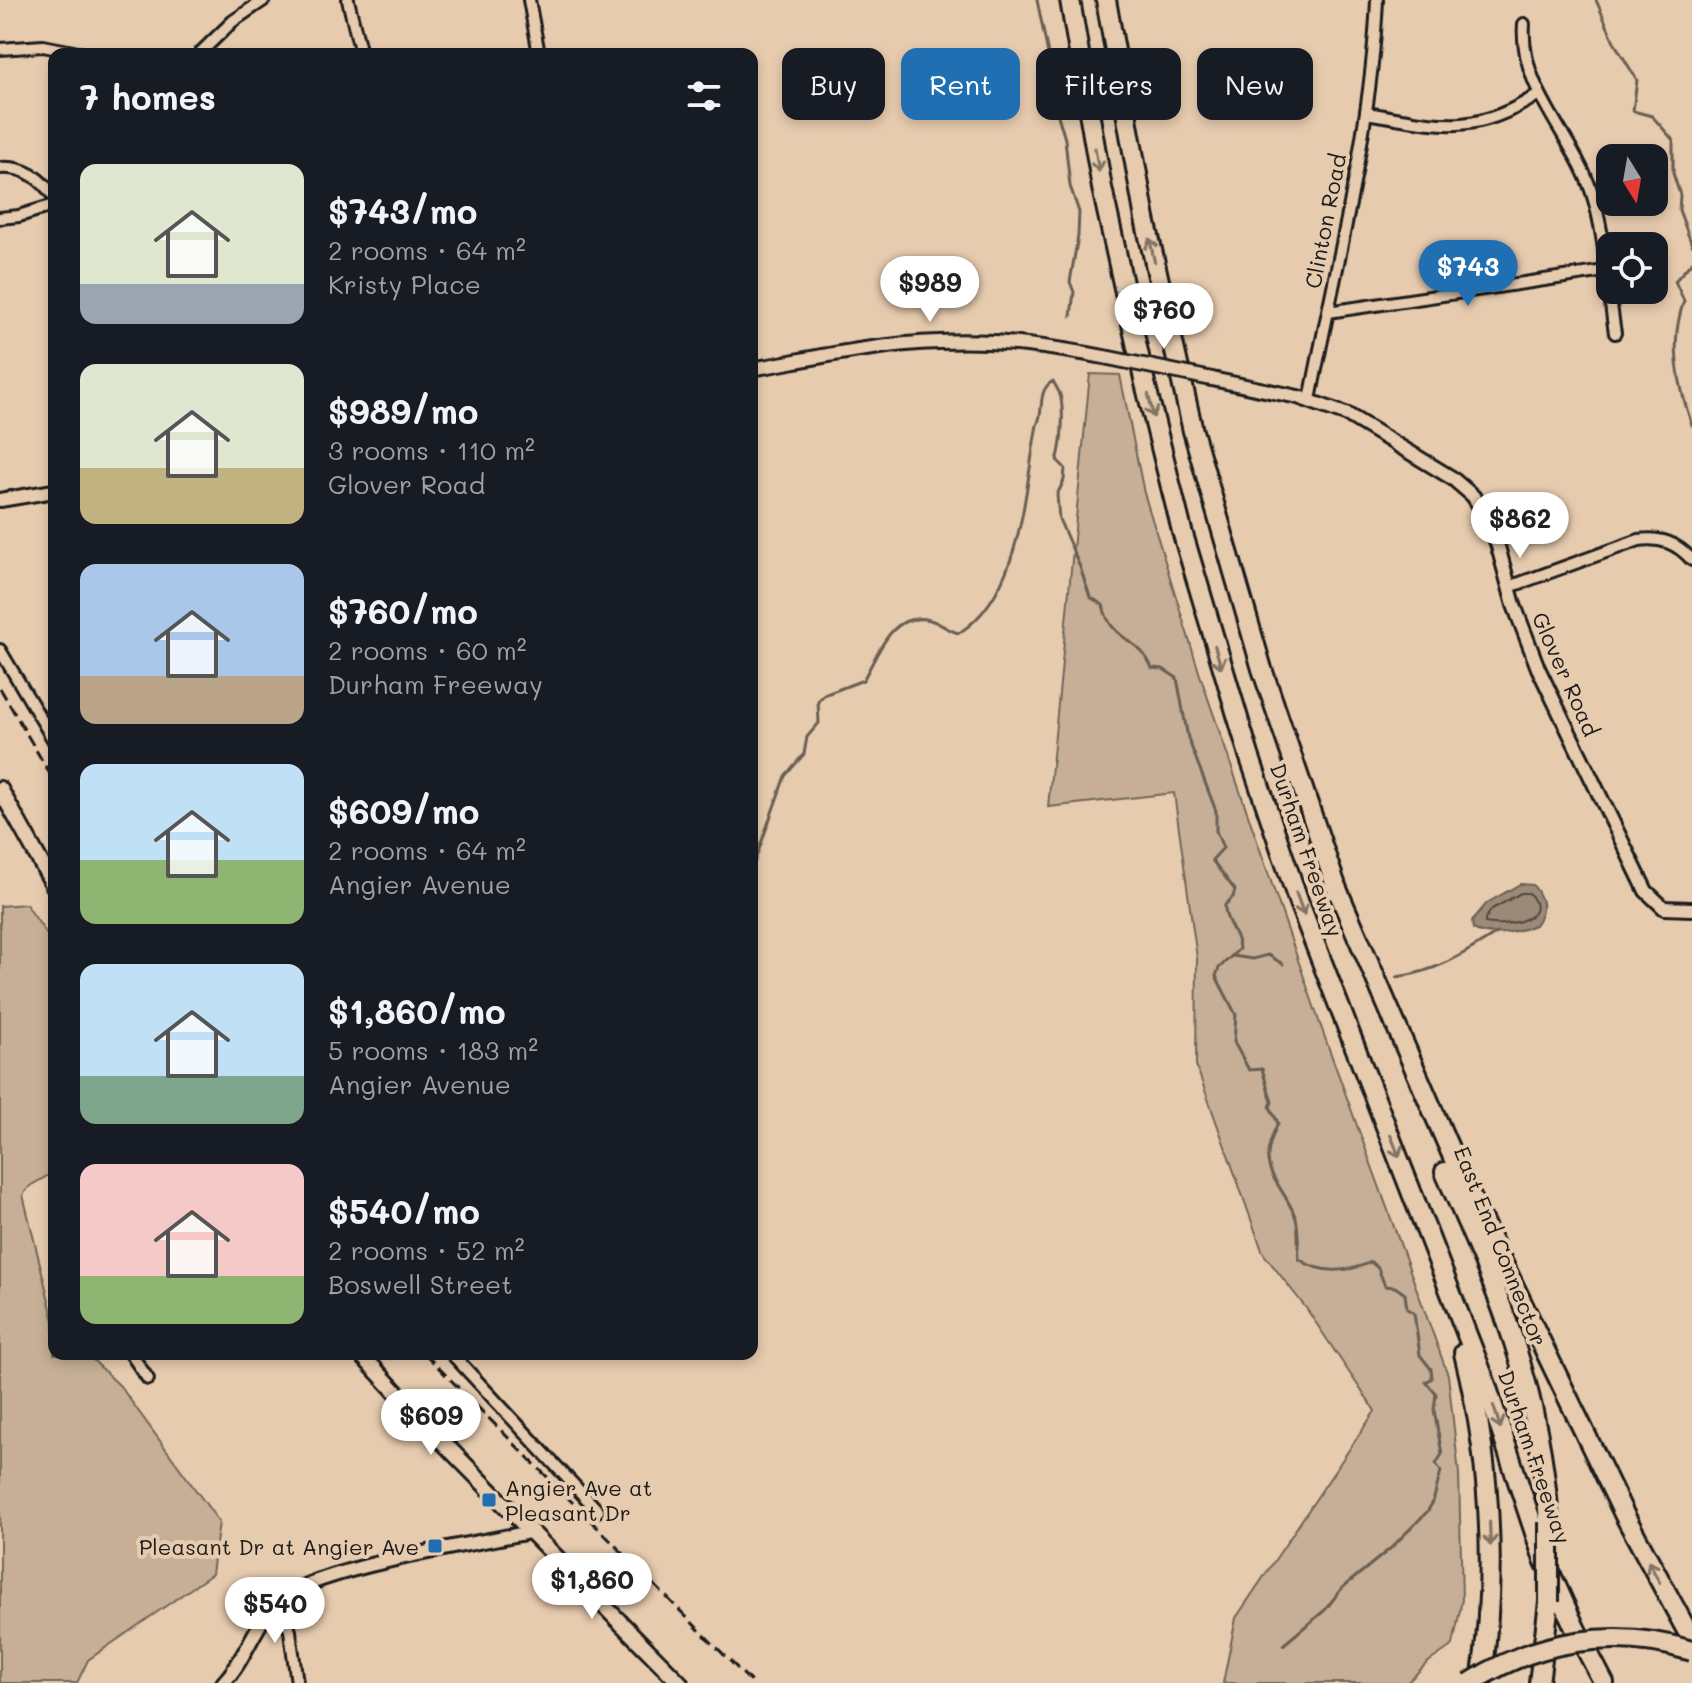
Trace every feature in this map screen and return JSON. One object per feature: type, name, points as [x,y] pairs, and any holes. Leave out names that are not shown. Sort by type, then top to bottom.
[{"type":"highway","name":"Durham Freeway","points":[[1070,0],[1111,231],[1162,455],[1203,606],[1249,755],[1299,903],[1483,1376],[1543,1557],[1604,1683]]},
{"type":"highway","name":"Durham Freeway","points":[[1106,0],[1145,219],[1193,431],[1262,669],[1337,889],[1478,1213],[1625,1516],[1692,1640]]},
{"type":"highway","name":"East End Connector","points":[[1337,889],[1408,1084],[1490,1272],[1520,1352],[1540,1437],[1549,1522],[1549,1602],[1539,1683]]},
{"type":"highway","points":[[1441,1265],[1475,1403],[1488,1488],[1490,1601],[1481,1683]]},
{"type":"highway","points":[[1470,1683],[1521,1656],[1581,1641],[1634,1639],[1692,1651]]},
{"type":"main road","points":[[0,789],[48,875]]},
{"type":"main road","points":[[367,1360],[530,1532],[680,1683]]},
{"type":"street","points":[[205,48],[233,21],[264,0]]},
{"type":"street","points":[[348,0],[360,48]]},
{"type":"street","points":[[529,0],[538,48]]},
{"type":"street","name":"Clinton Road","points":[[1310,400],[1366,113],[1377,0]]},
{"type":"street","points":[[1524,24],[1525,53],[1539,94],[1573,150],[1593,195],[1599,232]]},
{"type":"street","points":[[0,49],[53,48]]},
{"type":"street","points":[[1366,113],[1428,122],[1476,124],[1495,119],[1539,94]]},
{"type":"street","points":[[0,168],[19,168],[48,189]]},
{"type":"street","points":[[0,218],[48,207]]},
{"type":"street","points":[[1328,312],[1596,272]]},
{"type":"street","points":[[1610,304],[1615,333]]},
{"type":"street","name":"Glover Road","points":[[758,368],[940,341],[1036,345],[1310,400],[1374,429],[1466,490],[1486,516],[1538,668],[1646,891],[1664,908],[1692,909]]},
{"type":"street","points":[[0,500],[48,492]]},
{"type":"street","points":[[1509,587],[1651,538],[1675,544],[1692,560]]},
{"type":"street","points":[[0,650],[48,731]]},
{"type":"street","points":[[135,1360],[148,1379]]},
{"type":"street","points":[[458,1360],[598,1511]]},
{"type":"street","points":[[223,1683],[242,1661],[280,1599],[319,1579],[530,1532]]},
{"type":"street","points":[[280,1599],[290,1631],[297,1683]]},
{"type":"shaded area","points":[[1090,374],[1120,375],[1144,493],[1200,675],[1320,1024],[1448,1375],[1459,1474],[1462,1600],[1453,1645],[1427,1663],[1407,1683],[1223,1683],[1236,1618],[1375,1411],[1306,1308],[1263,1253],[1196,1065],[1197,958],[1174,793],[1048,807]]},
{"type":"shaded area","points":[[26,904],[48,936],[48,1176],[30,1186],[23,1195],[48,1297],[48,1360],[93,1360],[120,1386],[219,1522],[212,1574],[88,1660],[77,1683],[0,1683],[0,906]]},
{"type":"water","points":[[1520,884],[1533,885],[1540,895],[1542,909],[1535,925],[1504,933],[1473,929],[1472,921],[1487,903]]},
{"type":"waterway","points":[[1037,0],[1056,93],[1054,102],[1065,139],[1070,186],[1079,212],[1070,282],[1074,292],[1071,316]]},
{"type":"waterway","points":[[1596,0],[1615,44],[1637,80],[1633,111],[1652,116],[1673,140],[1673,173],[1680,195],[1679,210],[1692,245]]},
{"type":"waterway","points":[[1692,262],[1675,281],[1684,301],[1677,332],[1677,363],[1692,425]]},
{"type":"waterway","points":[[758,852],[785,776],[804,754],[807,737],[819,723],[818,701],[824,695],[863,680],[895,628],[916,619],[930,620],[959,633],[980,615],[996,593],[1017,539],[1044,390],[1053,381],[1062,407],[1057,460],[1065,468],[1064,480],[1057,495],[1059,519],[1090,597],[1103,605],[1112,626],[1140,650],[1152,668],[1163,669],[1177,678],[1188,738],[1216,811],[1216,831],[1223,848],[1212,860],[1235,890],[1225,905],[1225,911],[1239,949],[1219,968],[1216,976],[1236,1015],[1234,1042],[1249,1070],[1262,1069],[1272,1102],[1270,1107],[1278,1123],[1271,1139],[1268,1163],[1296,1219],[1299,1259],[1326,1270],[1354,1268],[1371,1262],[1378,1268],[1385,1286],[1395,1287],[1405,1294],[1407,1309],[1414,1313],[1420,1355],[1431,1369],[1432,1378],[1426,1382],[1436,1394],[1434,1410],[1442,1454],[1436,1464],[1441,1471],[1433,1502],[1427,1512],[1391,1548],[1342,1588],[1325,1610],[1283,1645]]},
{"type":"waterway","points":[[1397,977],[1437,966],[1497,933]]},
{"type":"waterway","points":[[1232,956],[1253,959],[1268,955],[1283,964]]},
{"type":"railway","points":[[0,688],[48,771]]},
{"type":"railway","points":[[431,1360],[752,1683]]},
{"type":"place","name":"Angier Ave at Pleasant Dr","points":[[489,1500]]},
{"type":"place","name":"Pleasant Dr at Angier Ave","points":[[435,1546]]}]
